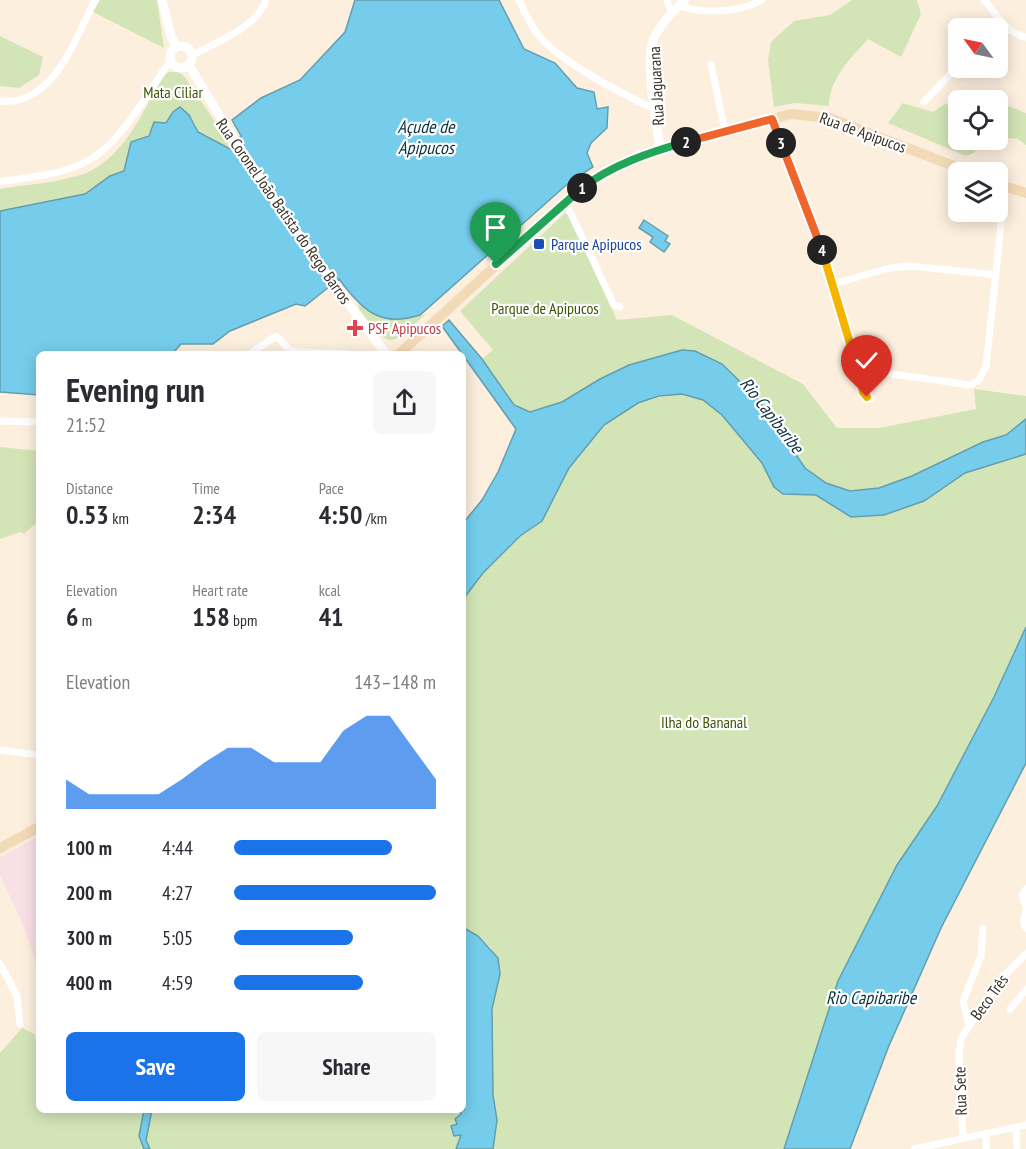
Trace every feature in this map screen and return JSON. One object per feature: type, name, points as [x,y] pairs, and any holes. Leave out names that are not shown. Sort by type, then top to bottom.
[{"type":"main road","name":"Rua de Apipucos","points":[[402,351],[565,201],[595,178],[660,149],[772,119],[808,114],[830,118],[948,164]]},
{"type":"main road","points":[[1008,187],[1026,193]]},
{"type":"main road","points":[[0,848],[36,829]]},
{"type":"street","points":[[0,101],[30,96],[51,80],[95,0]]},
{"type":"street","points":[[162,0],[176,46]]},
{"type":"street","points":[[170,61],[180,66],[189,65],[193,55],[242,28],[261,12],[266,0]]},
{"type":"street","points":[[519,0],[538,34],[553,49],[636,101],[655,109]]},
{"type":"street","points":[[666,0],[672,14],[682,3],[694,11],[748,8],[762,0]]},
{"type":"street","points":[[984,0],[1009,29],[1020,37],[1026,37]]},
{"type":"street","name":"Rua Jaguarana","points":[[660,149],[655,109],[652,43],[672,14]]},
{"type":"street","points":[[176,46],[186,48],[193,55]]},
{"type":"street","points":[[0,182],[63,170],[87,162],[100,154],[114,139],[170,61],[169,54],[176,46]]},
{"type":"street","points":[[711,64],[725,132]]},
{"type":"street","name":"Rua Coronel João Batista do Rego Barros","points":[[189,65],[224,125],[337,290],[384,351]]},
{"type":"street","points":[[924,102],[948,77]]},
{"type":"street","points":[[772,119],[819,238],[863,392],[872,399]]},
{"type":"street","points":[[565,201],[614,305],[620,307]]},
{"type":"street","points":[[858,369],[970,384],[979,380],[986,367],[999,222]]},
{"type":"street","points":[[832,284],[890,268],[911,266],[996,275]]},
{"type":"street","points":[[254,351],[276,336],[293,351]]},
{"type":"street","points":[[0,422],[36,422]]},
{"type":"street","points":[[0,750],[36,755]]},
{"type":"street","points":[[1024,892],[1026,909],[1023,922],[1026,928]]},
{"type":"street","points":[[969,1025],[963,1001],[981,956],[983,928]]},
{"type":"street","name":"Beco Três","points":[[959,1044],[969,1025],[985,1006],[1003,977],[1026,954]]},
{"type":"street","points":[[0,964],[17,996],[20,1024]]},
{"type":"street","points":[[1010,1009],[1026,990]]},
{"type":"street","name":"Rua Sete","points":[[959,1044],[963,1138]]},
{"type":"street","points":[[914,1149],[1026,1125]]},
{"type":"street","points":[[1016,1127],[1017,1149]]},
{"type":"street","points":[[986,1133],[986,1149]]},
{"type":"shaded area","points":[[36,838],[36,962],[22,923],[0,875],[0,857]]},
{"type":"green space","points":[[100,0],[157,0],[164,48],[93,12]]},
{"type":"green space","points":[[852,0],[917,0],[921,14],[901,57],[868,39],[837,78],[829,106],[795,103],[774,107],[768,60],[771,42],[794,21],[830,15]]},
{"type":"green space","points":[[0,36],[43,57],[39,75],[19,88],[0,86]]},
{"type":"green space","name":"Mata Ciliar","points":[[179,72],[184,76],[224,135],[230,150],[198,132],[194,122],[173,112],[166,123],[154,123],[130,158],[124,171],[110,176],[85,194],[0,211],[0,189],[65,179],[86,173],[100,165],[112,155],[133,130],[165,74]]},
{"type":"green space","points":[[903,103],[933,112],[945,104],[948,105],[948,148],[888,123]]},
{"type":"green space","points":[[1008,106],[1026,113],[1026,145],[1018,139],[1008,138]]},
{"type":"green space","points":[[952,150],[976,150],[966,156]]},
{"type":"green space","name":"Parque de Apipucos","points":[[565,213],[569,215],[617,320],[672,315],[803,384],[837,428],[879,428],[976,409],[974,389],[1026,396],[1026,419],[1006,435],[983,442],[912,476],[879,488],[850,491],[826,483],[806,469],[758,399],[667,354],[627,366],[570,398],[540,410],[526,410],[514,405],[482,359],[493,350],[460,311]]},
{"type":"green space","points":[[358,304],[380,318],[404,320],[426,314],[404,334],[390,340],[378,332],[359,309]]},
{"type":"green space","name":"Ilha do Bananal","points":[[682,394],[703,400],[722,415],[762,463],[774,487],[783,494],[816,495],[851,517],[884,515],[924,501],[965,473],[1026,454],[1026,627],[994,697],[937,806],[897,865],[838,981],[784,1149],[493,1149],[497,1120],[493,1096],[492,1009],[500,974],[491,948],[477,935],[466,937],[466,595],[504,551],[537,524],[568,469],[591,439],[616,416],[646,401]]},
{"type":"green space","points":[[0,447],[36,451],[36,523],[24,534],[20,532],[0,539]]},
{"type":"green space","points":[[22,1028],[34,1034],[36,1040],[36,1113],[143,1113],[139,1136],[144,1149],[0,1149],[0,1053]]},
{"type":"green space","points":[[151,1113],[461,1114],[455,1119],[457,1124],[454,1130],[462,1135],[456,1149],[150,1149],[146,1140]]},
{"type":"water","name":"Açude de Apipucos","points":[[355,0],[499,0],[524,49],[555,63],[577,88],[594,92],[597,109],[608,107],[607,128],[591,143],[587,153],[593,167],[572,180],[420,315],[394,319],[373,314],[356,300],[339,279],[305,306],[296,304],[230,331],[213,344],[181,344],[175,351],[36,351],[36,395],[0,392],[0,211],[85,194],[110,176],[124,171],[131,142],[149,136],[154,122],[166,123],[173,112],[180,107],[189,115],[198,132],[230,149],[241,136],[232,120],[261,98],[300,80],[345,32]]},
{"type":"water","points":[[644,220],[668,236],[665,241],[670,244],[664,252],[650,242],[653,237],[639,228]]},
{"type":"water","name":"Rio Capibaribe","points":[[449,320],[482,359],[514,405],[530,412],[562,402],[629,365],[682,350],[695,351],[722,364],[758,399],[805,468],[826,483],[850,491],[879,488],[912,476],[983,442],[1006,435],[1026,419],[1026,454],[965,473],[924,501],[884,515],[851,517],[816,495],[783,494],[774,487],[762,463],[722,415],[703,400],[682,394],[659,396],[638,403],[604,425],[569,468],[542,521],[520,536],[483,573],[466,595],[466,520],[482,500],[498,472],[516,429],[466,359],[466,351],[460,351],[442,326]]},
{"type":"water","name":"Rio Capibaribe","points":[[1026,627],[1026,763],[941,928],[888,1048],[850,1149],[784,1149],[838,981],[897,865],[937,806],[994,697]]},
{"type":"water","points":[[466,929],[478,936],[498,958],[500,974],[492,1009],[493,1095],[497,1120],[493,1149],[456,1149],[461,1135],[454,1136],[451,1126],[457,1124],[455,1119],[466,1113]]},
{"type":"water","points":[[143,1113],[151,1113],[146,1140],[150,1149],[144,1149],[139,1136]]},
{"type":"place","name":"Parque Apipucos","points":[[539,244]]},
{"type":"place","name":"PSF Apipucos","points":[[355,328]]},
{"type":"route","points":[[496,264],[550,214],[595,178],[660,149],[772,119],[819,238],[863,392],[867,397]]}]
